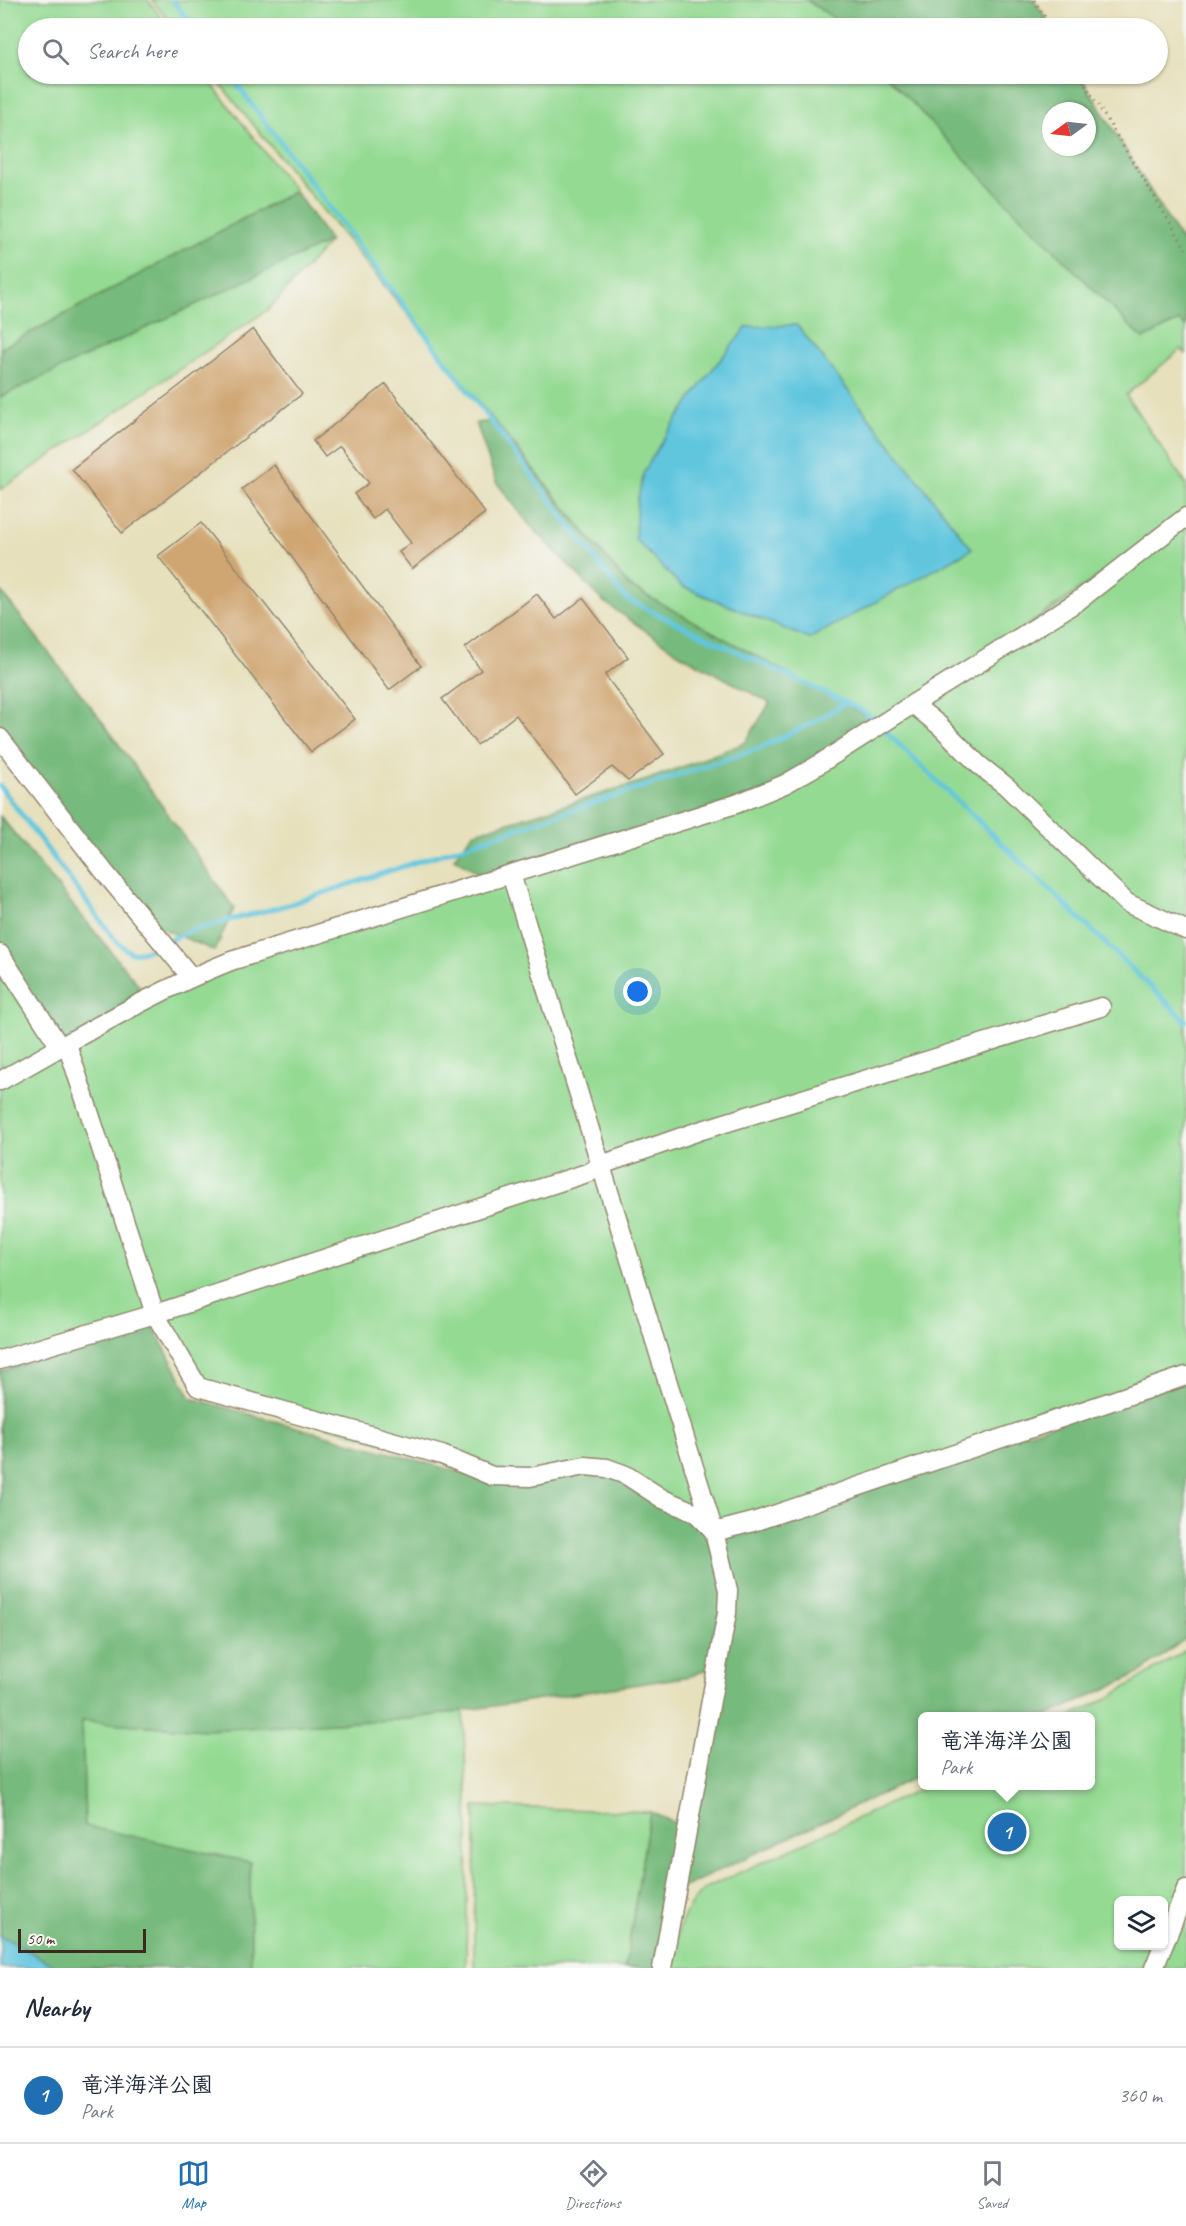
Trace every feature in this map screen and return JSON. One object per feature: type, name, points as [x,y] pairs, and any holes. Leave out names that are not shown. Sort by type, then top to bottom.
[{"type":"street","points":[[0,1081],[191,977],[242,958],[736,804],[785,784],[1078,601],[1186,516]]},
{"type":"street","points":[[913,704],[933,720],[979,765],[1006,786],[1127,903],[1186,930]]},
{"type":"street","points":[[0,738],[191,977]]},
{"type":"street","points":[[511,874],[714,1532],[728,1590],[727,1613],[662,1968]]},
{"type":"street","points":[[0,954],[63,1046],[155,1314],[198,1387],[442,1455],[492,1476],[530,1478],[585,1466],[607,1468],[626,1475],[663,1499],[696,1513],[714,1532]]},
{"type":"street","points":[[0,1360],[155,1314],[590,1172],[601,1165],[699,1131],[1101,1007]]},
{"type":"street","points":[[714,1532],[753,1522],[1186,1376]]},
{"type":"street","points":[[1168,1933],[1186,1889]]},
{"type":"street","points":[[1154,1968],[1161,1950]]},
{"type":"path","points":[[1034,0],[1046,18]]},
{"type":"path","points":[[1085,84],[1186,249]]},
{"type":"green space","points":[[0,0],[148,0],[162,18],[18,18],[18,84],[212,84],[295,191],[0,349]]},
{"type":"green space","points":[[152,0],[1034,0],[1045,18],[167,18]]},
{"type":"green space","points":[[806,0],[1034,0],[1046,18],[833,18]]},
{"type":"green space","points":[[220,84],[1085,84],[1186,249],[1186,354],[1181,349],[1126,395],[1186,484],[1186,936],[1179,933],[1186,943],[1186,1375],[753,1522],[711,1522],[492,1476],[198,1387],[155,1314],[0,1364],[0,946],[67,1044],[191,977],[762,793],[874,727],[629,586]],"holes":[[[1175,523],[1149,545],[925,696]]]},
{"type":"green space","points":[[894,84],[1085,84],[1186,249],[1186,327],[1179,321],[1143,339],[992,188]]},
{"type":"green space","points":[[295,191],[330,241],[0,397],[0,349]]},
{"type":"green space","points":[[330,241],[269,309],[0,490],[0,390]]},
{"type":"green space","points":[[492,421],[629,586],[882,725],[785,784],[480,883],[475,871],[454,858],[473,833],[647,780],[745,743],[770,703],[678,653],[604,602],[528,523],[496,482],[476,423]]},
{"type":"green space","points":[[0,590],[105,725],[234,908],[215,951],[145,921],[0,731]]},
{"type":"green space","points":[[0,816],[149,998],[67,1044],[0,952]]},
{"type":"green space","points":[[152,1324],[191,1398],[503,1484],[571,1469],[626,1475],[715,1532],[1186,1382],[1186,1638],[1138,1674],[1056,1712],[918,1712],[918,1776],[676,1891],[662,1968],[625,1968],[650,1812],[687,1828],[717,1665],[691,1676],[408,1719],[206,1730],[82,1721],[85,1826],[250,1862],[251,1968],[55,1968],[0,1936],[0,1371]]},
{"type":"green space","points":[[1186,1650],[1186,1968],[672,1968],[680,1925],[689,1907],[704,1889],[918,1790],[1095,1790],[1095,1712],[1079,1712],[1107,1699]]},
{"type":"green space","points":[[463,1711],[468,1819],[466,1968],[251,1968],[249,1862],[130,1843],[85,1827],[82,1721],[206,1730],[408,1719]]},
{"type":"green space","points":[[475,1806],[650,1812],[625,1968],[474,1968]]},
{"type":"water","points":[[797,325],[972,549],[809,639],[681,586],[635,539],[637,502],[644,472],[663,439],[711,371],[747,327]]},
{"type":"water","points":[[0,1935],[59,1968],[0,1968]]},
{"type":"building","points":[[253,329],[302,394],[122,533],[72,469]]},
{"type":"building","points":[[386,384],[485,513],[412,569],[399,552],[411,543],[385,509],[373,519],[354,494],[369,483],[340,446],[325,457],[313,441]]},
{"type":"building","points":[[274,465],[421,666],[389,690],[242,489]]},
{"type":"building","points":[[201,523],[355,719],[311,752],[158,556]]},
{"type":"building","points":[[537,594],[556,619],[583,598],[628,657],[605,675],[664,754],[628,781],[612,767],[575,794],[516,715],[477,745],[442,699],[481,670],[465,648]]},
{"type":"waterway","points":[[173,0],[186,18]]},
{"type":"waterway","points":[[237,84],[628,600],[861,710],[876,722]]},
{"type":"waterway","points":[[0,786],[116,941],[131,953],[146,951],[192,930],[284,906],[760,748],[814,722],[845,703]]},
{"type":"waterway","points":[[883,729],[1186,1021]]},
{"type":"place","name":"竜洋海洋公園","points":[[1007,1832]]}]
